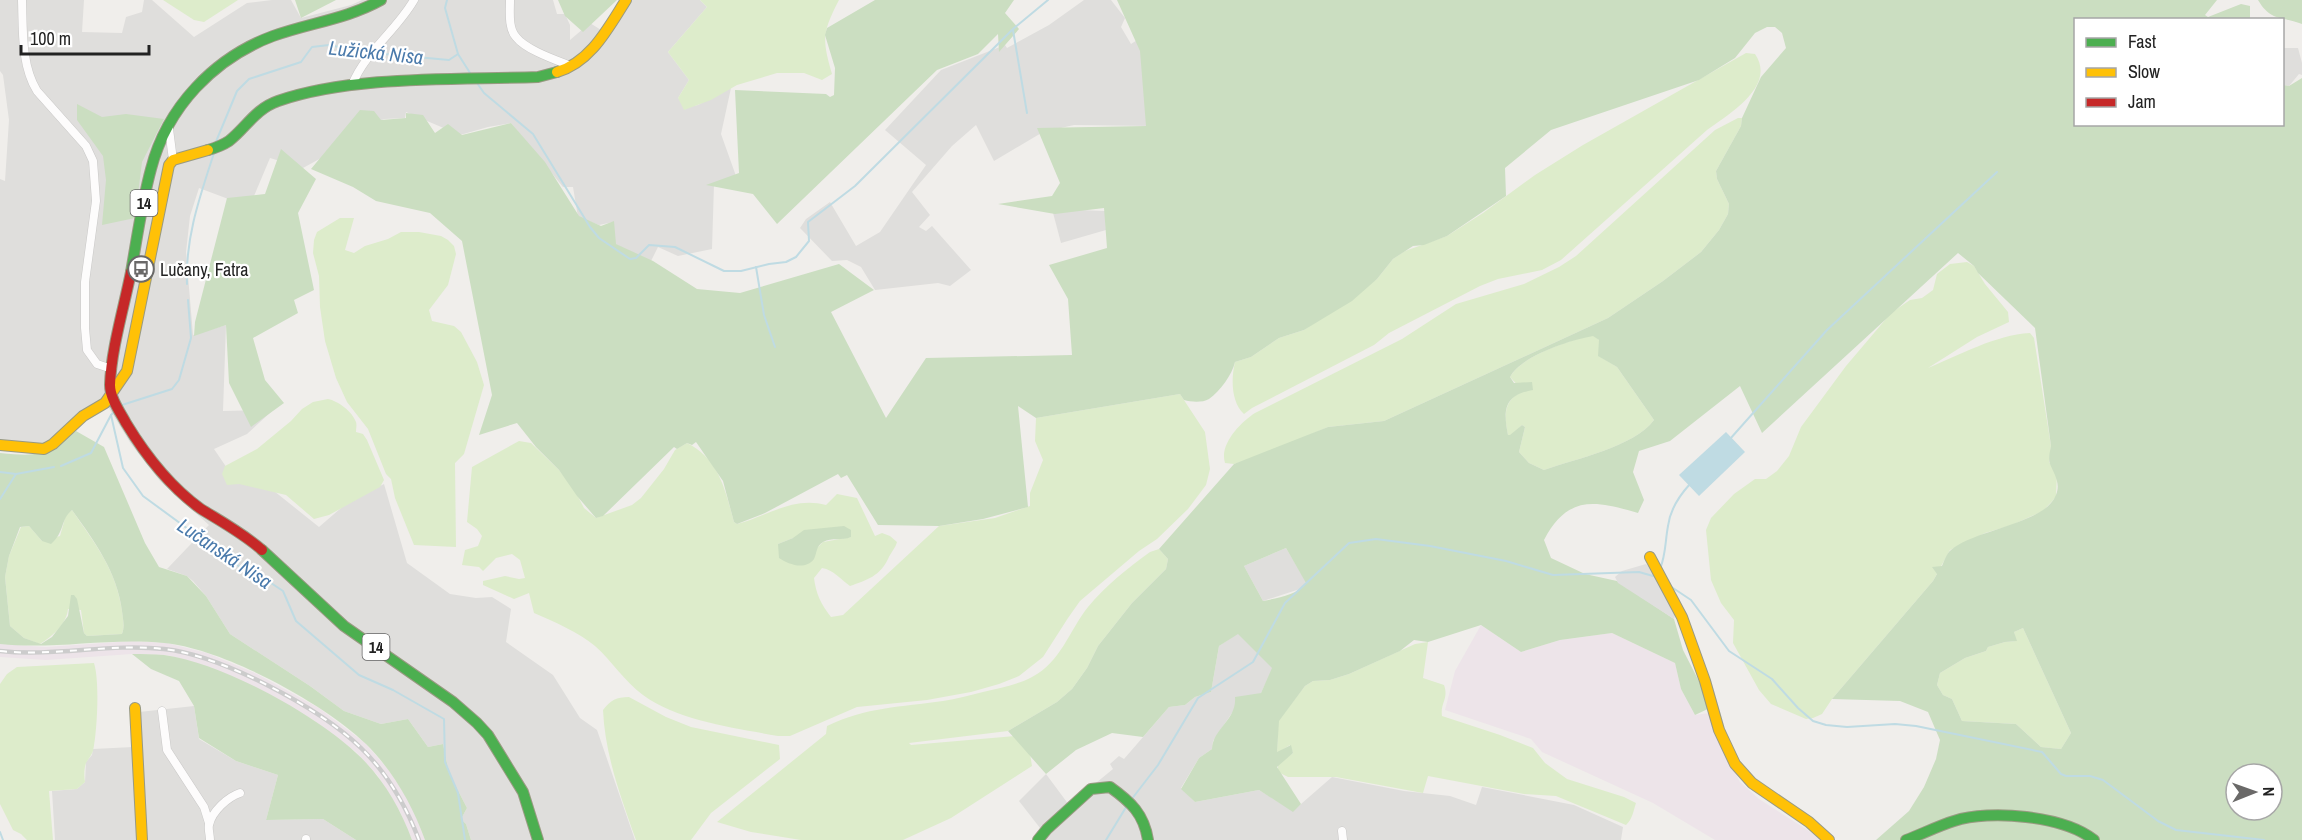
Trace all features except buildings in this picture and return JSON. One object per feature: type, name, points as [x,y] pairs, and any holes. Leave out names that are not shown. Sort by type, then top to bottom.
[{"type":"street","points":[[22,0],[24,47],[30,81],[36,91],[86,146],[93,161],[96,201],[85,282],[87,350],[97,364],[112,369]]},
{"type":"street","name":"14","points":[[381,0],[359,11],[280,34],[239,53],[197,83],[168,123],[158,144],[151,168],[125,300],[112,369],[114,401],[138,445],[173,485],[214,518],[252,541],[344,626],[453,702],[477,723],[488,735],[523,792],[538,840]]},
{"type":"street","points":[[352,85],[376,45],[403,18],[414,0]]},
{"type":"street","points":[[510,0],[511,27],[516,37],[536,51],[571,66]]},
{"type":"street","points":[[0,445],[28,450],[44,448],[54,444],[83,416],[105,403],[114,401],[127,371],[169,165],[173,160],[214,148],[229,141],[249,119],[274,102],[298,94],[352,85],[490,77],[537,77],[571,66],[583,59],[604,34],[626,0]]},
{"type":"street","points":[[168,123],[173,160]]},
{"type":"street","points":[[125,300],[141,302]]},
{"type":"street","points":[[1650,557],[1654,568],[1661,576],[1682,615],[1728,753],[1743,774],[1758,788],[1812,823],[1829,840]]},
{"type":"street","points":[[135,708],[142,840]]},
{"type":"street","points":[[162,711],[166,750],[204,807],[209,823],[210,840]]},
{"type":"street","points":[[1038,840],[1091,789],[1110,787],[1130,800],[1145,821],[1148,840]]},
{"type":"street","points":[[209,823],[231,796],[240,793]]},
{"type":"street","points":[[1906,840],[1956,820],[2007,815],[2043,819],[2084,832],[2094,840]]},
{"type":"street","points":[[1342,831],[1343,840]]},
{"type":"shaded area","points":[[0,0],[84,0],[82,32],[122,33],[126,17],[142,12],[144,0],[152,0],[194,37],[247,3],[272,0],[291,0],[301,18],[362,0],[553,0],[557,14],[565,14],[570,25],[570,40],[590,23],[601,30],[621,0],[700,0],[707,7],[668,52],[689,80],[678,98],[689,107],[698,105],[731,88],[721,134],[736,176],[714,184],[712,249],[678,256],[658,247],[651,261],[615,244],[613,222],[599,225],[578,217],[573,187],[563,187],[511,123],[460,135],[406,112],[405,118],[384,119],[346,133],[332,152],[303,168],[270,158],[251,203],[231,200],[199,188],[190,216],[186,252],[193,335],[226,325],[223,411],[273,410],[247,434],[214,449],[229,471],[269,487],[319,527],[348,502],[384,484],[407,563],[450,594],[476,598],[492,597],[511,609],[506,642],[553,675],[580,718],[597,730],[635,840],[471,840],[466,824],[461,819],[467,808],[449,773],[443,744],[428,747],[408,719],[381,724],[344,711],[230,634],[206,596],[193,581],[187,576],[167,569],[209,525],[160,481],[131,444],[107,405],[43,443],[22,447],[0,443],[0,179],[5,181],[9,120],[3,75],[0,71]]},
{"type":"shaded area","points":[[1084,0],[1111,0],[1125,18],[1121,27],[1131,44],[1145,35],[1153,126],[1074,125],[1043,132],[994,161],[976,125],[952,146],[912,192],[930,215],[919,227],[926,231],[932,226],[971,270],[950,286],[938,283],[875,290],[861,267],[847,260],[832,261],[800,228],[806,219],[830,202],[856,246],[880,232],[926,165],[885,130],[941,70],[1005,45],[1007,48],[1049,25]]},
{"type":"shaded area","points":[[2284,48],[2298,48],[2302,75],[2299,74],[2289,86],[2284,85]]},
{"type":"shaded area","points":[[1052,209],[1105,211],[1106,230],[1061,243]]},
{"type":"shaded area","points":[[1286,548],[1306,582],[1303,588],[1263,601],[1244,566]]},
{"type":"shaded area","points":[[1646,564],[1652,569],[1676,612],[1674,619],[1618,583],[1615,577],[1622,571]]},
{"type":"shaded area","points":[[1481,625],[1521,652],[1560,640],[1612,633],[1675,663],[1681,689],[1695,715],[1709,713],[1722,748],[1740,782],[1759,799],[1823,840],[1715,840],[1653,803],[1542,752],[1531,739],[1445,710],[1455,671]]},
{"type":"shaded area","points":[[1238,633],[1273,668],[1261,693],[1236,707],[1213,741],[1212,749],[1199,758],[1181,788],[1195,802],[1259,790],[1293,811],[1332,777],[1404,791],[1450,796],[1476,805],[1482,787],[1574,805],[1623,827],[1621,840],[1032,840],[1040,828],[1019,801],[1046,774],[1069,805],[1113,769],[1110,764],[1119,756],[1124,759],[1169,707],[1185,705],[1195,697],[1211,692],[1219,646]]},
{"type":"shaded area","points":[[132,641],[167,643],[207,653],[257,674],[319,708],[365,743],[388,769],[411,804],[425,840],[412,840],[399,810],[378,776],[356,752],[312,719],[228,675],[166,655],[132,654],[46,660],[0,657],[0,644],[46,647]]},
{"type":"shaded area","points":[[194,706],[199,739],[236,761],[278,775],[266,820],[323,819],[356,840],[55,840],[52,791],[77,789],[85,782],[86,762],[92,755],[93,749],[133,747],[130,713]]},
{"type":"green space","points":[[163,0],[238,0],[204,22],[194,20]]},
{"type":"green space","points":[[295,0],[336,0],[301,18]]},
{"type":"green space","points":[[558,0],[617,0],[583,32],[565,16]]},
{"type":"green space","points":[[700,0],[839,0],[825,36],[826,52],[832,74],[822,80],[804,73],[777,73],[737,85],[711,100],[684,110],[678,98],[689,80],[668,52],[707,7]]},
{"type":"green space","points":[[875,0],[1014,0],[1005,13],[1019,29],[999,52],[998,34],[978,54],[937,70],[777,224],[753,194],[706,185],[739,173],[735,90],[826,94],[830,97],[834,95],[835,68],[825,35],[827,28]]},
{"type":"green space","points":[[1117,0],[2217,0],[2205,15],[2208,17],[2241,4],[2250,6],[2250,18],[2074,18],[2074,126],[2284,126],[2284,85],[2289,86],[2302,78],[2302,840],[1876,840],[1909,811],[1924,787],[1936,759],[1940,740],[1928,712],[1900,701],[1832,699],[1933,581],[1937,574],[1932,567],[1942,566],[1950,551],[1962,543],[2038,513],[2049,505],[2056,495],[2058,486],[2049,462],[2051,446],[2035,328],[1978,273],[1974,266],[1958,253],[1762,433],[1740,386],[1670,441],[1639,451],[1633,472],[1644,500],[1638,513],[1596,504],[1573,508],[1553,525],[1544,540],[1551,558],[1585,574],[1617,581],[1674,619],[1683,650],[1712,707],[1695,715],[1681,689],[1675,663],[1612,633],[1560,640],[1521,652],[1481,625],[1428,642],[1414,640],[1400,651],[1349,674],[1330,680],[1313,681],[1305,686],[1279,721],[1277,752],[1291,745],[1293,753],[1277,767],[1301,804],[1293,812],[1259,790],[1195,802],[1181,789],[1199,758],[1212,749],[1216,735],[1232,712],[1235,697],[1261,693],[1272,668],[1238,634],[1219,646],[1211,692],[1195,697],[1185,705],[1169,707],[1143,737],[1112,733],[1076,750],[1046,774],[1008,731],[1057,702],[1072,689],[1087,668],[1098,646],[1132,603],[1166,569],[1168,559],[1159,549],[1234,464],[1328,427],[1384,421],[1608,318],[1701,252],[1719,230],[1728,214],[1729,204],[1717,179],[1716,171],[1741,126],[1742,118],[1761,77],[1786,48],[1782,33],[1775,27],[1767,27],[1755,33],[1735,58],[1699,80],[1551,130],[1505,168],[1506,196],[1447,236],[1424,245],[1413,246],[1393,259],[1377,279],[1352,301],[1304,330],[1279,338],[1251,357],[1235,362],[1225,382],[1209,399],[1200,402],[1184,400],[1180,394],[1036,418],[1018,406],[1028,507],[983,519],[939,526],[878,525],[847,475],[841,478],[838,474],[765,513],[737,524],[734,522],[723,481],[696,442],[692,445],[687,443],[677,449],[674,447],[603,516],[596,518],[559,470],[536,447],[517,423],[479,435],[492,395],[462,241],[430,213],[376,201],[353,187],[311,169],[360,110],[374,111],[381,120],[406,118],[406,113],[423,115],[435,133],[448,124],[462,135],[511,123],[545,162],[579,216],[601,226],[614,221],[616,244],[653,261],[697,289],[740,293],[839,264],[874,290],[831,312],[886,418],[926,358],[1072,355],[1068,299],[1049,265],[1107,248],[1104,208],[1055,214],[998,204],[1052,196],[1060,183],[1037,128],[1146,126],[1140,51]],"holes":[[[1593,336],[1599,340],[1598,356],[1617,367],[1654,420],[1633,438],[1619,445],[1544,470],[1529,463],[1519,452],[1525,427],[1522,425],[1508,435],[1506,411],[1511,400],[1516,396],[1533,390],[1532,382],[1514,383],[1510,377],[1524,362],[1547,350]],[[1286,548],[1306,583],[1293,593],[1263,601],[1244,566]],[[2023,628],[2071,733],[2061,749],[2041,747],[2016,724],[1962,721],[1952,699],[1943,695],[1937,685],[1940,673],[1965,658],[1986,651],[1988,647],[2017,641],[2014,632]]]},
{"type":"green space","points":[[2258,0],[2302,0],[2302,24],[2272,15]]},
{"type":"green space","points":[[1746,53],[1755,54],[1760,66],[1760,77],[1748,98],[1707,130],[1561,260],[1542,270],[1498,279],[1480,286],[1389,333],[1374,345],[1244,414],[1240,409],[1233,390],[1235,362],[1251,357],[1279,338],[1304,330],[1377,279],[1393,259],[1405,251],[1447,236],[1583,145]]},
{"type":"green space","points":[[77,104],[102,117],[126,114],[164,119],[142,162],[135,218],[102,225],[106,180],[103,156],[77,120]]},
{"type":"green space","points":[[1742,118],[1741,126],[1716,171],[1717,179],[1729,204],[1728,214],[1719,230],[1701,252],[1608,318],[1384,421],[1328,427],[1262,455],[1234,464],[1225,463],[1225,448],[1232,434],[1255,413],[1402,339],[1456,304],[1524,284],[1559,267],[1576,256],[1715,130]]},
{"type":"green space","points":[[281,149],[316,179],[298,213],[314,290],[294,300],[298,313],[253,338],[265,380],[284,403],[251,427],[229,383],[226,325],[194,336],[195,322],[227,198],[265,194]]},
{"type":"green space","points":[[340,218],[354,218],[345,250],[354,253],[365,246],[388,239],[401,232],[441,236],[454,246],[456,254],[448,285],[429,310],[432,321],[454,326],[461,332],[477,362],[484,385],[464,454],[455,463],[456,547],[414,545],[395,498],[391,479],[386,474],[368,429],[347,402],[336,378],[325,341],[320,307],[319,276],[313,253],[317,232]]},
{"type":"green space","points":[[1967,262],[1974,266],[1985,284],[2008,312],[2009,322],[1977,337],[1928,368],[2004,337],[2030,333],[2034,338],[2051,446],[2049,462],[2057,474],[2056,497],[2043,511],[2012,525],[1985,533],[1950,550],[1933,581],[1832,699],[1822,714],[1806,719],[1771,704],[1759,690],[1733,643],[1734,620],[1721,603],[1711,580],[1706,530],[1711,518],[1734,494],[1755,479],[1766,479],[1777,471],[1789,456],[1801,427],[1846,366],[1891,313],[1910,300],[1922,298],[1933,290],[1937,274],[1950,264]]},
{"type":"green space","points":[[1593,335],[1599,340],[1599,356],[1617,367],[1654,420],[1633,438],[1619,445],[1544,470],[1529,463],[1519,452],[1525,427],[1522,425],[1510,436],[1508,435],[1506,409],[1512,399],[1523,391],[1510,377],[1524,362],[1535,356],[1560,345]]},
{"type":"green space","points":[[1180,394],[1205,432],[1210,469],[1206,485],[1188,509],[1157,539],[1139,551],[1080,601],[1043,657],[1019,676],[971,692],[927,700],[857,707],[790,736],[778,736],[708,722],[673,711],[643,695],[589,641],[534,613],[529,593],[514,599],[483,585],[483,581],[505,576],[525,578],[520,560],[512,554],[496,558],[483,571],[479,567],[462,565],[465,550],[478,546],[482,536],[467,522],[472,467],[519,441],[531,443],[559,470],[574,489],[584,508],[596,518],[632,505],[641,498],[664,469],[675,450],[687,443],[707,457],[714,466],[724,487],[734,522],[737,524],[792,505],[814,503],[826,505],[837,494],[857,498],[875,536],[882,533],[897,542],[881,570],[867,579],[850,586],[822,568],[814,578],[819,599],[831,617],[843,615],[939,526],[995,518],[1030,506],[1030,493],[1043,460],[1035,441],[1036,418]],"holes":[[[851,537],[823,542],[816,549],[778,544],[793,538]]]},
{"type":"green space","points":[[328,399],[344,407],[351,414],[356,423],[356,432],[363,434],[367,440],[384,480],[380,487],[329,515],[314,519],[286,495],[239,484],[227,485],[222,474],[225,466],[257,449],[302,409],[313,402]]},
{"type":"green space","points":[[76,431],[104,447],[145,543],[159,567],[187,576],[206,596],[230,634],[344,711],[381,724],[408,719],[428,747],[443,744],[449,773],[467,808],[461,819],[466,824],[471,840],[425,840],[401,789],[385,765],[366,744],[348,728],[299,695],[242,666],[188,647],[164,643],[123,641],[41,646],[0,644],[0,453],[34,454],[49,450]],"holes":[[[72,510],[97,546],[110,570],[119,597],[123,620],[122,634],[87,636],[84,633],[77,599],[71,595],[68,616],[52,637],[41,644],[24,638],[10,626],[5,577],[9,556],[20,527],[29,526],[42,541],[51,544]]]},
{"type":"green space","points":[[72,510],[110,570],[119,596],[123,631],[122,634],[87,636],[84,633],[81,610],[68,609],[58,629],[40,644],[24,638],[10,626],[5,577],[9,556],[21,527],[29,526],[42,541],[60,536],[66,515]]},
{"type":"green space","points":[[844,526],[851,530],[851,537],[823,542],[814,559],[806,565],[796,565],[779,558],[778,544],[793,538],[804,530]]},
{"type":"green space","points":[[1159,549],[1168,559],[1166,569],[1132,603],[1098,646],[1087,668],[1072,689],[1057,702],[1008,731],[909,743],[911,745],[1027,735],[1032,766],[951,818],[903,840],[801,840],[751,832],[717,822],[826,734],[827,726],[870,711],[943,701],[1008,686],[1042,671],[1057,655],[1081,616],[1102,591],[1150,552]]},
{"type":"green space","points":[[2023,628],[2071,733],[2061,749],[2041,747],[2016,724],[1962,721],[1952,699],[1943,695],[1937,685],[1940,673],[1965,658],[1986,651],[1988,647],[2016,641],[2014,632]]},
{"type":"green space","points":[[1428,642],[1423,678],[1444,685],[1446,694],[1442,716],[1533,748],[1545,763],[1567,779],[1636,803],[1626,825],[1556,796],[1524,794],[1428,776],[1423,793],[1336,777],[1288,777],[1278,772],[1278,764],[1293,753],[1290,745],[1277,753],[1278,721],[1305,686],[1313,681],[1330,680],[1349,674],[1415,644]]},
{"type":"green space","points":[[132,654],[164,655],[212,668],[266,692],[316,722],[355,752],[373,771],[396,804],[412,840],[356,840],[323,819],[266,820],[278,775],[236,761],[199,738],[194,706],[179,681],[151,669]]},
{"type":"green space","points":[[94,663],[97,682],[97,720],[93,751],[85,768],[85,782],[77,789],[49,791],[53,840],[27,840],[13,830],[0,804],[0,684],[7,674],[17,667]]},
{"type":"green space","points":[[629,697],[666,717],[691,727],[779,745],[780,759],[711,813],[691,840],[636,840],[610,760],[603,710],[614,700]]},
{"type":"water","points":[[1726,432],[1745,452],[1699,496],[1679,475]]},
{"type":"waterway","name":"Lužická Nisa","points":[[373,53],[449,60],[458,54],[445,8],[447,0]]},
{"type":"waterway","points":[[477,83],[484,93],[533,134],[599,238],[630,259],[636,258],[649,245],[675,247],[724,271],[741,271],[786,262],[796,257],[809,241],[808,222],[855,186],[1013,29],[1048,0]]},
{"type":"waterway","points":[[1013,30],[1027,113]]},
{"type":"waterway","name":"Lužická Nisa","points":[[215,144],[237,91],[249,79],[301,62],[312,47],[329,45],[368,53]]},
{"type":"waterway","points":[[458,54],[472,76]]},
{"type":"waterway","name":"Lužická Nisa","points":[[187,284],[191,234],[214,153]]},
{"type":"waterway","points":[[1730,439],[1827,330],[1997,172]]},
{"type":"waterway","points":[[756,267],[764,315],[775,347]]},
{"type":"waterway","name":"Lužická Nisa","points":[[122,405],[172,389],[179,380],[191,338],[188,300]]},
{"type":"waterway","name":"Lužická Nisa","points":[[61,466],[91,453],[115,411]]},
{"type":"waterway","name":"Lučanská Nisa","points":[[111,415],[123,468],[143,496],[248,573],[265,579],[283,591],[296,621],[359,675],[393,690],[444,719],[445,762],[458,793],[465,840]]},
{"type":"waterway","name":"Lužická Nisa","points":[[0,472],[16,474],[54,467]]},
{"type":"waterway","points":[[0,499],[16,474]]},
{"type":"waterway","points":[[1660,569],[1671,514],[1679,498],[1690,484]]},
{"type":"waterway","points":[[1131,800],[1158,765],[1198,698],[1253,662],[1285,603],[1349,543],[1376,539],[1430,546],[1506,561],[1553,575],[1639,572],[1653,576]]},
{"type":"waterway","points":[[1670,586],[1691,600],[1729,651],[1772,679],[1813,721],[1847,727],[1895,724],[1916,726],[2042,752],[2061,774],[2090,776],[2103,780],[2158,821],[2176,830],[2264,840]]},
{"type":"waterway","points":[[1106,840],[1128,804]]},
{"type":"waterway","points":[[0,832],[3,840]]},
{"type":"railway","points":[[0,651],[164,649],[187,653],[241,672],[321,716],[361,748],[380,769],[395,791],[419,840]]},
{"type":"traffic: fast","points":[[131,272],[145,194],[158,146],[181,105],[196,88],[213,71],[251,45],[273,36],[355,12],[381,0]]},
{"type":"traffic: fast","points":[[208,150],[229,141],[270,104],[307,93],[406,80],[538,77],[557,72]]},
{"type":"traffic: fast","points":[[262,550],[344,626],[453,702],[477,723],[488,735],[523,792],[538,840]]},
{"type":"traffic: fast","points":[[1038,840],[1091,789],[1110,787],[1135,809],[1143,823],[1148,840]]},
{"type":"traffic: fast","points":[[1906,840],[1969,817],[2006,815],[2065,825],[2094,840]]},
{"type":"traffic: slow","points":[[557,72],[580,60],[598,43],[626,0]]},
{"type":"traffic: slow","points":[[0,445],[44,449],[53,444],[83,416],[105,403],[127,371],[169,165],[173,160],[208,150]]},
{"type":"traffic: slow","points":[[1650,557],[1682,617],[1705,681],[1719,730],[1735,764],[1752,783],[1809,822],[1829,840]]},
{"type":"traffic: slow","points":[[135,708],[142,840]]},
{"type":"traffic: jam","points":[[131,272],[111,372],[110,390],[116,405],[150,459],[168,480],[201,509],[240,533],[262,550]]},
{"type":"place","name":"Lučany, Fatra","points":[[141,269]]}]
